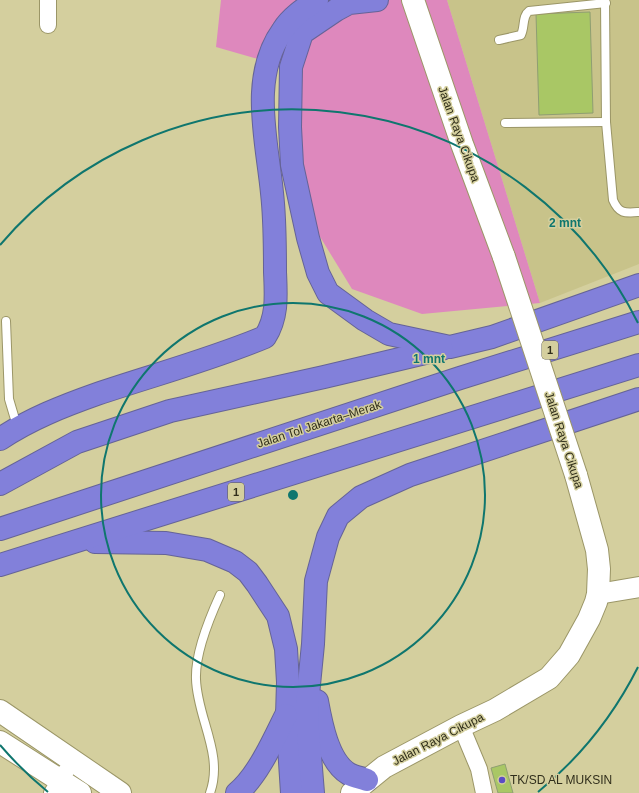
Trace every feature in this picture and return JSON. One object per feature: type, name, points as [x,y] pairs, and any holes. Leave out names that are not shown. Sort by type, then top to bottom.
[{"type":"highway","points":[[0,439],[18,427],[72,403],[224,353],[265,337],[273,320],[276,295],[272,193],[266,146],[263,100],[265,75],[272,50],[283,29],[303,9],[317,0]]},
{"type":"highway","points":[[377,0],[349,3],[302,33],[291,66],[290,127],[292,165],[297,190],[318,273],[328,293],[365,320],[389,334],[450,347]]},
{"type":"highway","points":[[0,484],[77,442],[170,410],[324,377],[492,337],[639,285]]},
{"type":"highway","name":"Jalan Tol Jakarta–Merak","points":[[0,529],[460,378],[639,322]]},
{"type":"highway","name":"1","points":[[0,565],[639,365]]},
{"type":"highway","points":[[313,793],[307,705],[316,581],[328,537],[338,516],[361,497],[410,475],[639,399]]},
{"type":"highway","points":[[75,542],[166,543],[207,550],[235,562],[248,572],[278,616],[286,649],[288,682],[287,714],[292,793]]},
{"type":"highway","points":[[310,666],[326,740],[332,753],[359,789]]},
{"type":"highway","points":[[237,793],[243,788],[260,765],[287,714]]},
{"type":"main road","name":"Jalan Raya Cikupa","points":[[344,793],[359,789],[384,767],[461,726],[495,710],[549,678],[569,655],[589,618],[598,594],[599,569],[597,550],[576,474],[504,257],[462,144],[412,0]]},
{"type":"main road","points":[[0,711],[120,793]]},
{"type":"main road","points":[[0,742],[56,787],[80,793]]},
{"type":"street","points":[[48,0],[48,25]]},
{"type":"street","points":[[598,594],[639,587]]},
{"type":"street","points":[[461,726],[479,769],[484,793]]},
{"type":"street","points":[[56,787],[72,761]]},
{"type":"lane","points":[[499,40],[521,35],[523,32],[525,15],[529,11],[605,2],[606,122],[613,200],[617,208],[624,213],[639,212]]},
{"type":"lane","points":[[505,123],[606,122]]},
{"type":"lane","points":[[6,321],[9,399],[18,427]]},
{"type":"lane","points":[[210,793],[214,772],[214,759],[198,698],[196,680],[197,661],[209,619],[220,595]]},
{"type":"shaded area","points":[[221,0],[447,0],[540,303],[422,314],[352,289],[311,222],[286,67],[216,47]]},
{"type":"shaded area","points":[[447,0],[639,0],[639,264],[540,303]]},
{"type":"building","points":[[590,12],[593,113],[539,115],[536,14]]},
{"type":"building","name":"TK/SD AL MUKSIN","points":[[505,764],[513,793],[498,793],[491,768]]},
{"type":"place","name":"TK/SD AL MUKSIN","points":[[502,780]]}]
